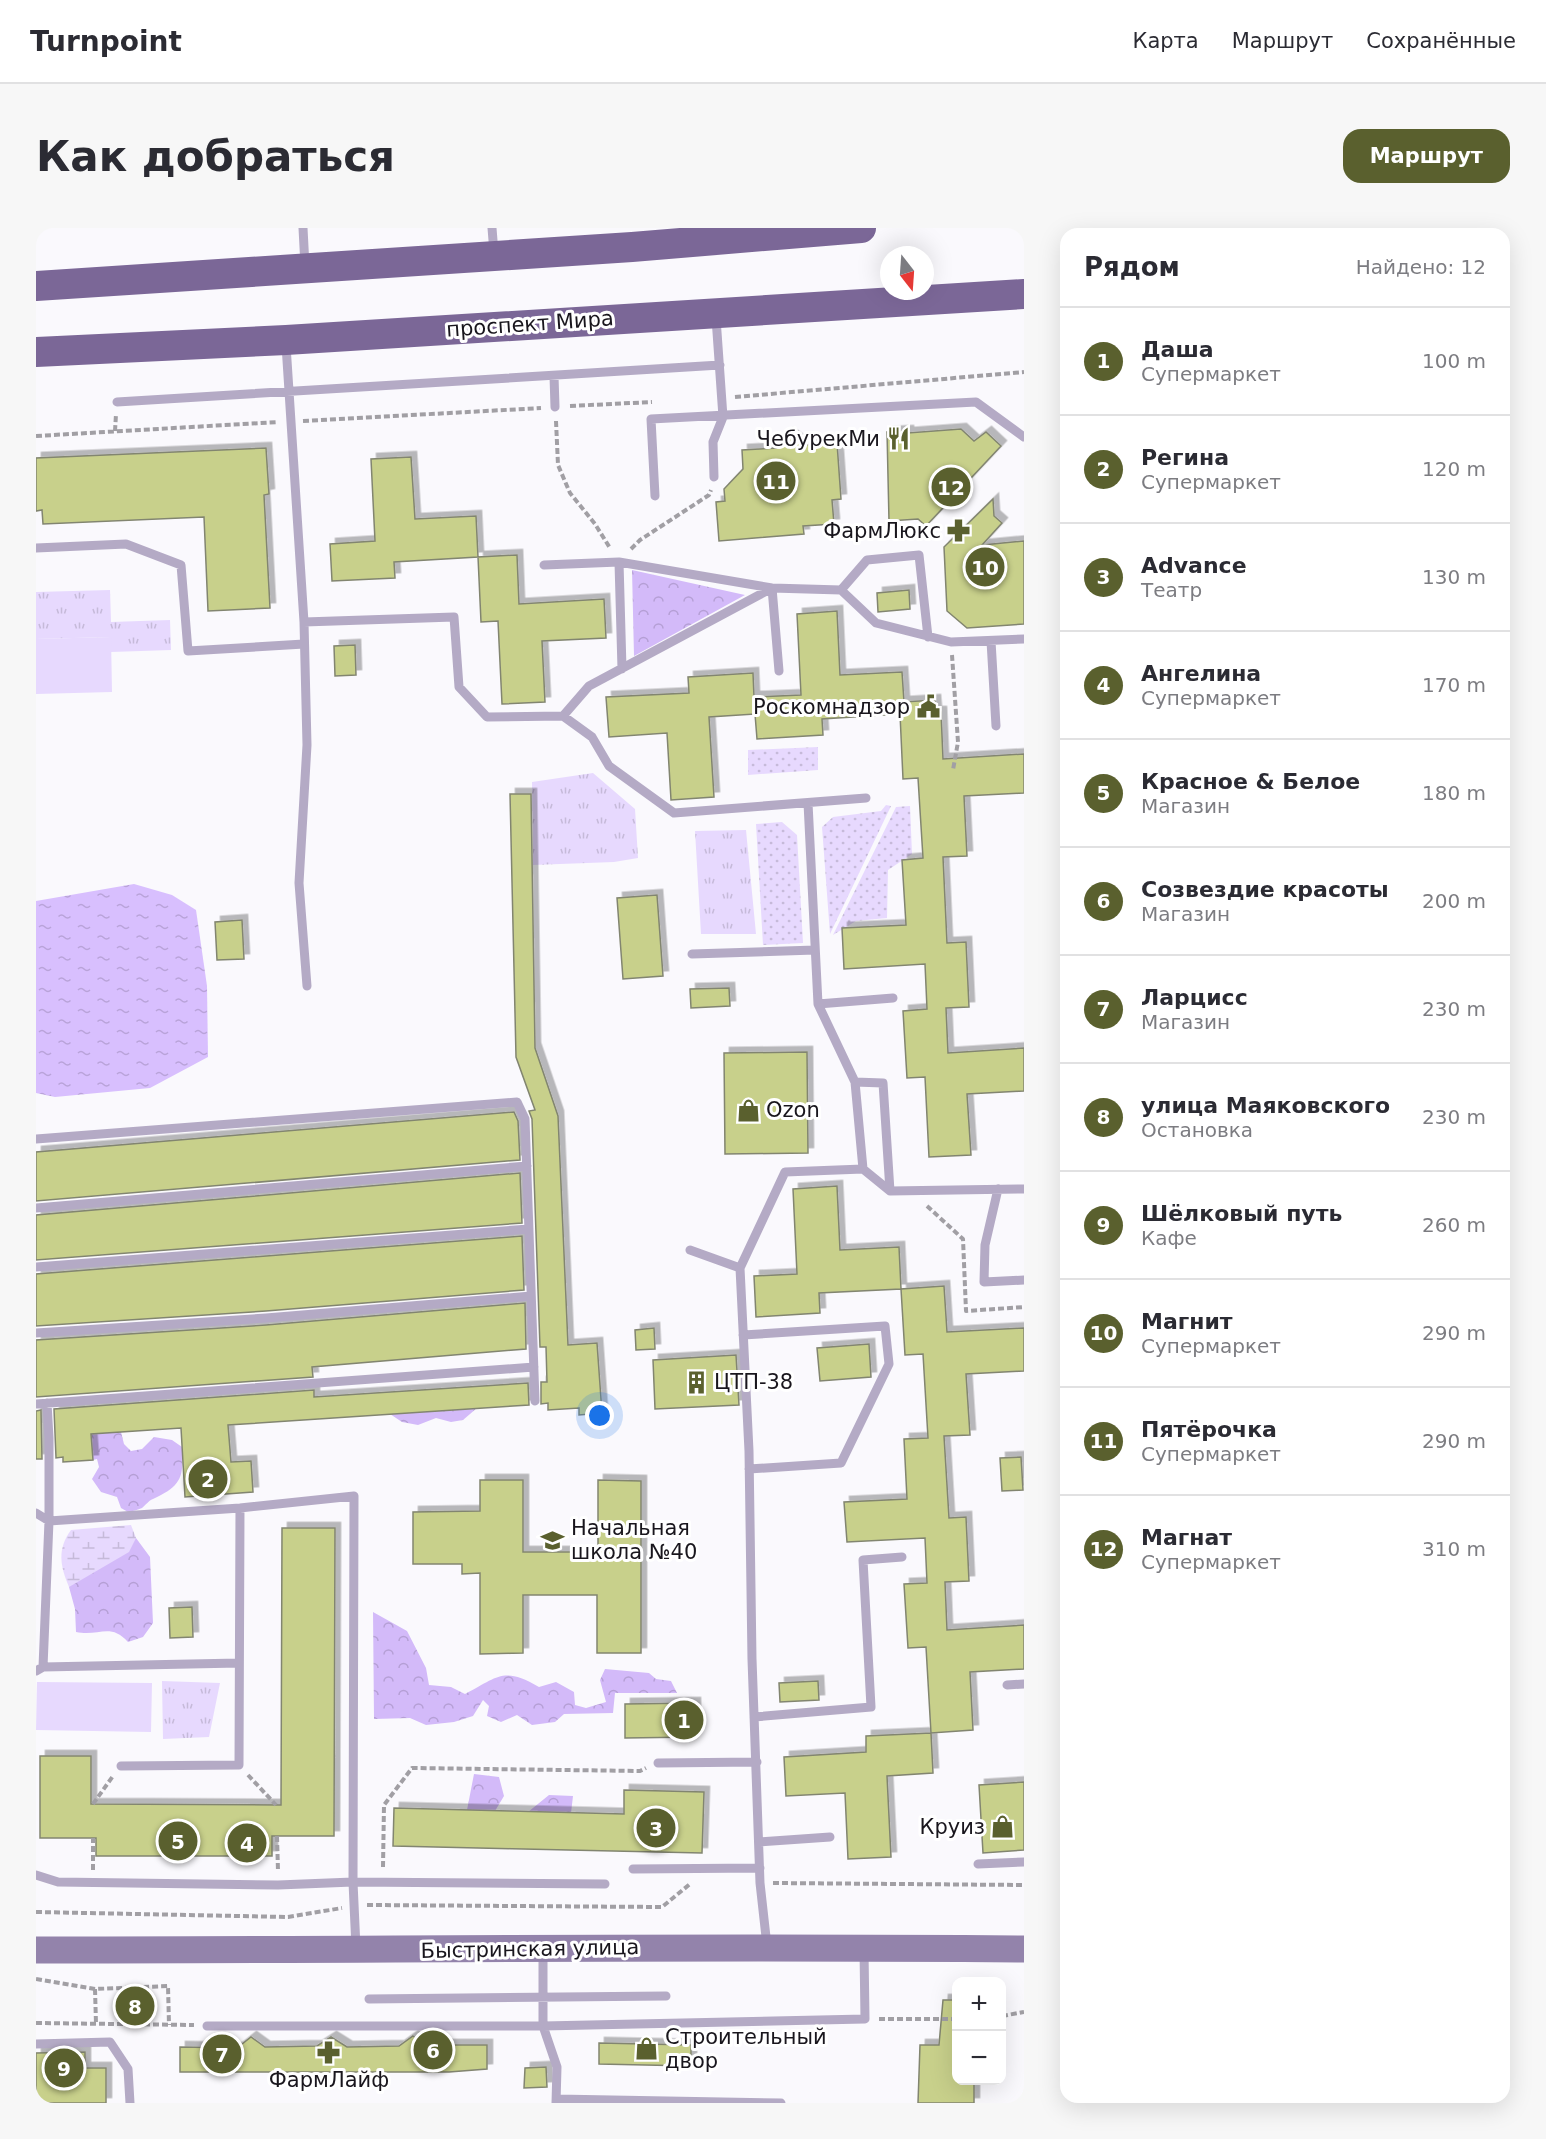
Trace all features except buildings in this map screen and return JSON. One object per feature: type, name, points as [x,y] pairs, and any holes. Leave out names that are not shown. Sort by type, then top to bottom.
[{"type":"main road","points":[[36,286],[305,268],[493,242],[632,242],[861,228]]},
{"type":"main road","name":"проспект Мира","points":[[36,351],[286,340],[1024,294]]},
{"type":"main road","name":"Быстринская улица","points":[[36,1950],[766,1946],[1024,1949]]},
{"type":"lane","points":[[303,228],[305,268]]},
{"type":"lane","points":[[714,477],[713,442],[723,417],[715,313]]},
{"type":"lane","points":[[286,340],[304,622],[307,745],[299,883],[307,986]]},
{"type":"lane","points":[[117,402],[720,365]]},
{"type":"lane","points":[[554,376],[555,407]]},
{"type":"lane","points":[[655,496],[651,419],[975,402],[1024,437]]},
{"type":"lane","points":[[36,548],[126,544],[181,565],[188,651],[304,644]]},
{"type":"lane","points":[[841,590],[867,561],[919,555],[928,637]]},
{"type":"lane","points":[[619,562],[622,669]]},
{"type":"lane","points":[[544,565],[619,562],[772,588],[841,590],[876,622],[928,637],[951,642],[1024,639]]},
{"type":"lane","points":[[563,716],[589,686],[772,588]]},
{"type":"lane","points":[[772,588],[779,671]]},
{"type":"lane","points":[[304,622],[454,617],[459,687],[487,717],[563,716],[592,738],[609,766],[674,813],[866,798]]},
{"type":"lane","points":[[991,640],[996,726]]},
{"type":"lane","points":[[808,803],[819,1004],[855,1082],[863,1169]]},
{"type":"lane","points":[[692,954],[816,950]]},
{"type":"lane","points":[[819,1004],[893,998]]},
{"type":"lane","points":[[855,1082],[883,1083],[890,1191]]},
{"type":"lane","points":[[36,1139],[517,1102],[525,1119],[535,1401]]},
{"type":"lane","points":[[36,1208],[527,1166]]},
{"type":"lane","points":[[766,1946],[760,1883],[757,1762],[753,1717],[749,1469],[740,1269],[785,1172],[863,1169],[890,1191],[1024,1189]]},
{"type":"lane","points":[[998,1189],[985,1245],[984,1282],[1024,1280]]},
{"type":"lane","points":[[36,1268],[529,1229]]},
{"type":"lane","points":[[690,1250],[740,1269]]},
{"type":"lane","points":[[36,1333],[266,1318],[531,1296]]},
{"type":"lane","points":[[743,1335],[885,1326],[890,1364],[841,1463],[749,1469]]},
{"type":"lane","points":[[36,1404],[534,1367]]},
{"type":"lane","points":[[46,1403],[49,1438],[49,1521],[39,1640],[39,1669],[239,1663]]},
{"type":"lane","points":[[36,1513],[49,1521],[240,1508],[354,1496],[353,1882],[356,1950]]},
{"type":"lane","points":[[121,1766],[239,1766],[240,1508]]},
{"type":"lane","points":[[753,1717],[871,1707],[863,1560],[902,1557]]},
{"type":"lane","points":[[1006,1684],[1024,1684]]},
{"type":"lane","points":[[658,1763],[757,1762]]},
{"type":"lane","points":[[760,1842],[830,1837]]},
{"type":"lane","points":[[978,1864],[1024,1862]]},
{"type":"lane","points":[[633,1869],[760,1868]]},
{"type":"lane","points":[[36,1875],[58,1882],[93,1883],[605,1884]]},
{"type":"lane","points":[[207,2026],[543,2026],[865,2019],[864,1947]]},
{"type":"lane","points":[[543,1949],[543,2026],[557,2067],[556,2101],[781,2103]]},
{"type":"lane","points":[[369,1999],[666,1996]]},
{"type":"lane","points":[[36,2044],[110,2042],[128,2069],[130,2103]]},
{"type":"path","points":[[721,398],[1024,372]]},
{"type":"path","points":[[36,436],[662,401]]},
{"type":"path","points":[[555,407],[558,465],[570,494],[595,524],[619,562],[640,540],[709,495],[714,477]]},
{"type":"path","points":[[951,642],[958,742],[953,770]]},
{"type":"path","points":[[909,1190],[963,1239],[966,1311],[1024,1307]]},
{"type":"path","points":[[383,1905],[384,1805],[412,1768],[640,1771],[658,1763]]},
{"type":"path","points":[[93,1804],[121,1766]]},
{"type":"path","points":[[239,1766],[276,1804]]},
{"type":"path","points":[[277,1836],[278,1885]]},
{"type":"path","points":[[93,1838],[93,1883]]},
{"type":"path","points":[[680,1883],[691,1883]]},
{"type":"path","points":[[760,1883],[1024,1885]]},
{"type":"path","points":[[36,1979],[95,1989],[168,1986],[169,2025]]},
{"type":"path","points":[[95,1989],[96,2024]]},
{"type":"path","points":[[1006,2015],[1024,2012]]},
{"type":"path","points":[[865,2019],[952,2019]]},
{"type":"path","points":[[36,2023],[207,2026]]},
{"type":"green space","points":[[632,570],[745,595],[634,656]]},
{"type":"green space","points":[[110,590],[111,622],[170,620],[171,650],[111,652],[111,637],[36,639],[36,592]]},
{"type":"green space","points":[[111,637],[112,692],[36,694],[36,639]]},
{"type":"green space","points":[[818,747],[818,770],[748,775],[748,750]]},
{"type":"green space","points":[[593,773],[635,809],[638,858],[614,862],[533,865],[532,782]]},
{"type":"green space","points":[[886,805],[891,806],[830,934],[822,827],[833,817],[881,811]]},
{"type":"green space","points":[[910,806],[912,854],[888,870],[887,918],[856,921],[833,935],[896,807]]},
{"type":"green space","points":[[782,822],[797,835],[803,943],[763,945],[756,824]]},
{"type":"green space","points":[[746,830],[756,934],[701,934],[695,831]]},
{"type":"green space","points":[[477,1408],[463,1420],[451,1422],[436,1418],[418,1425],[402,1422],[390,1414]]},
{"type":"green space","points":[[121,1432],[124,1444],[131,1451],[142,1449],[154,1437],[172,1440],[182,1447],[181,1474],[175,1485],[142,1508],[128,1512],[121,1508],[117,1497],[101,1492],[92,1479],[99,1467],[97,1459],[93,1460],[91,1434]]},
{"type":"green space","points":[[131,1525],[136,1538],[129,1552],[69,1587],[61,1558],[64,1544],[71,1530]]},
{"type":"green space","points":[[118,1530],[136,1538],[150,1557],[153,1623],[143,1637],[128,1642],[122,1636],[110,1631],[76,1632],[75,1609],[69,1587],[79,1572]]},
{"type":"green space","points":[[373,1612],[407,1631],[426,1668],[429,1685],[451,1687],[465,1694],[501,1676],[517,1677],[539,1687],[556,1682],[574,1692],[575,1705],[586,1708],[606,1702],[600,1680],[605,1669],[649,1673],[656,1679],[671,1681],[677,1693],[615,1693],[613,1713],[564,1714],[555,1722],[532,1725],[517,1715],[501,1722],[487,1716],[489,1706],[483,1700],[473,1716],[454,1722],[426,1725],[410,1718],[374,1719]]},
{"type":"green space","points":[[162,1681],[220,1683],[209,1737],[163,1739]]},
{"type":"green space","points":[[37,1682],[152,1683],[151,1732],[36,1730]]},
{"type":"green space","points":[[474,1774],[499,1777],[504,1796],[495,1811],[467,1810]]},
{"type":"green space","points":[[549,1795],[573,1796],[571,1813],[528,1812]]},
{"type":"water","points":[[134,884],[172,895],[196,910],[207,986],[208,1057],[150,1088],[55,1097],[36,1093],[36,901]]},
{"type":"place","name":"ЧебурекМи","points":[[898,439]]},
{"type":"place","name":"Пятёрочка","points":[[776,481]]},
{"type":"place","name":"Магнат","points":[[951,487]]},
{"type":"place","name":"ФармЛюкс","points":[[959,531]]},
{"type":"place","name":"Магнит","points":[[985,567]]},
{"type":"place","name":"Роскомнадзор","points":[[928,707]]},
{"type":"place","name":"Ozon","points":[[748,1110]]},
{"type":"place","name":"ЦТП-38","points":[[696,1382]]},
{"type":"place","name":"Регина","points":[[208,1479]]},
{"type":"place","name":"Начальная школа №40","points":[[553,1540]]},
{"type":"place","name":"Даша","points":[[684,1720]]},
{"type":"place","name":"Круиз","points":[[1003,1827]]},
{"type":"place","name":"Advance","points":[[656,1828]]},
{"type":"place","name":"Красное & Белое","points":[[178,1841]]},
{"type":"place","name":"Ангелина","points":[[247,1843]]},
{"type":"place","name":"улица Маяковского","points":[[135,2006]]},
{"type":"place","name":"Строительный двор","points":[[647,2049]]},
{"type":"place","name":"Созвездие красоты","points":[[433,2050]]},
{"type":"place","name":"ФармЛайф","points":[[329,2052]]},
{"type":"place","name":"Ларцисс","points":[[222,2054]]},
{"type":"place","name":"Шёлковый путь","points":[[64,2068]]}]
